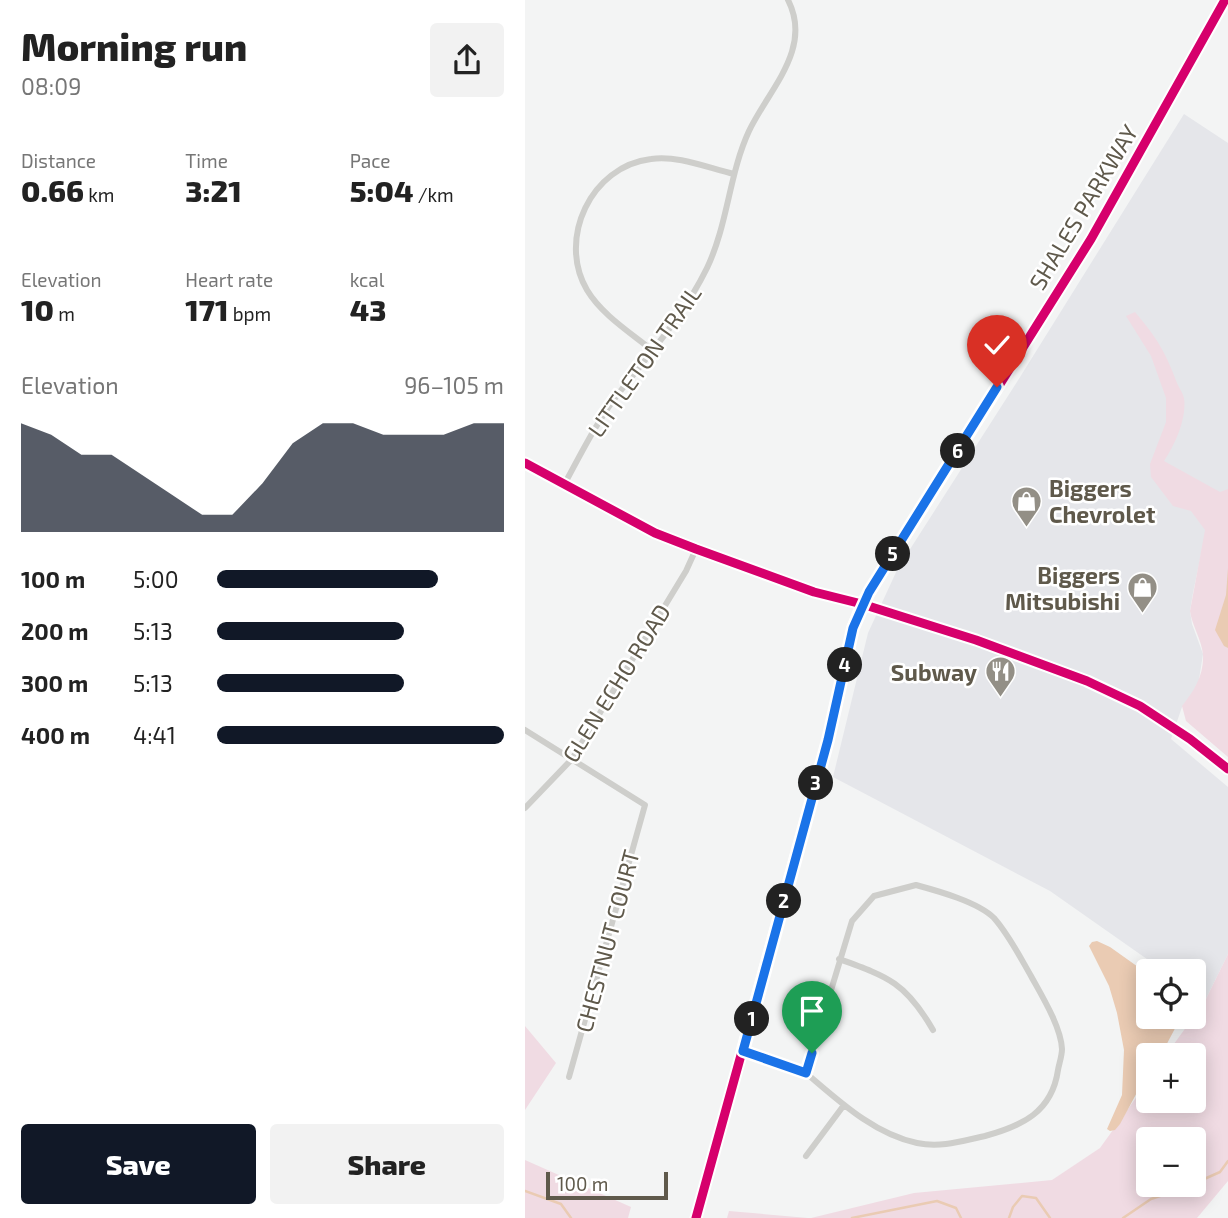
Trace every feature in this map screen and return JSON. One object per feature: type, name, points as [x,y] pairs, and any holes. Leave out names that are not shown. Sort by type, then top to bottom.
[{"type":"main road","points":[[525,463],[655,533],[696,549],[814,592],[862,604],[976,640],[1087,681],[1140,706],[1190,739],[1228,769]]},
{"type":"street","name":"LITTLETON TRAIL","points":[[564,485],[600,419],[653,351],[708,266],[748,133],[785,70],[794,47],[795,15],[788,0]]},
{"type":"street","name":"SHALES PARKWAY","points":[[695,1218],[828,740],[853,628],[862,604],[1091,239],[1225,0]]},
{"type":"street","points":[[653,351],[603,308],[588,292],[580,276],[576,262],[576,236],[585,207],[610,177],[637,162],[652,159],[685,161],[734,174]]},
{"type":"street","name":"GLEN ECHO ROAD","points":[[525,808],[572,759],[686,571],[696,549]]},
{"type":"street","points":[[525,730],[572,759]]},
{"type":"street","name":"CHESTNUT COURT","points":[[569,1077],[645,805],[572,759]]},
{"type":"street","points":[[743,1051],[806,1073],[844,1105],[883,1131],[917,1143],[950,1145],[1022,1124],[1045,1105],[1057,1080],[1062,1049],[1041,994],[1012,944],[992,917],[951,895],[916,885],[874,896],[852,920],[806,1073]]},
{"type":"street","points":[[839,960],[881,975],[902,987],[919,1005],[933,1030]]},
{"type":"street","points":[[806,1156],[844,1105]]},
{"type":"shaded area","points":[[1184,114],[1228,143],[1228,490],[1206,530],[1190,611],[1203,654],[1198,686],[1182,707],[1171,739],[1228,787],[1228,954],[1206,999],[1206,959],[1147,959],[1050,891],[833,777],[868,633],[898,568]]},
{"type":"shaded area","points":[[1135,312],[1160,345],[1184,398],[1184,414],[1179,431],[1164,461],[1220,492],[1228,489],[1228,757],[1186,721],[1182,706],[1197,682],[1203,662],[1202,649],[1190,611],[1205,530],[1191,511],[1173,506],[1151,477],[1150,464],[1166,422],[1166,398],[1151,356],[1126,316]]},
{"type":"shaded area","points":[[1228,568],[1228,648],[1215,630],[1226,595]]},
{"type":"shaded area","points":[[1097,941],[1110,947],[1136,965],[1136,1029],[1175,1029],[1167,1043],[1136,1043],[1136,1094],[1120,1124],[1110,1131],[1107,1129],[1122,1095],[1124,1050],[1109,986],[1089,946]]},
{"type":"shaded area","points":[[1228,954],[1228,1181],[1197,1218],[811,1218],[914,1193],[1052,1180],[1100,1148],[1136,1098],[1136,1113],[1206,1113],[1206,1043],[1175,1043],[1185,1029],[1206,1029],[1206,999]]},
{"type":"shaded area","points":[[525,1026],[556,1063],[525,1110]]},
{"type":"shaded area","points":[[525,1160],[631,1207],[628,1218],[525,1218]]},
{"type":"shaded area","points":[[729,1211],[808,1218],[727,1218]]},
{"type":"waterway","points":[[1206,1178],[1220,1172],[1228,1161]]},
{"type":"waterway","points":[[525,1191],[561,1204],[571,1218]]},
{"type":"waterway","points":[[1009,1218],[1013,1207],[1022,1196],[1036,1198],[1050,1218]]},
{"type":"waterway","points":[[1123,1218],[1157,1197]]},
{"type":"waterway","points":[[852,1218],[937,1201],[956,1208],[961,1218]]},
{"type":"cycle path","points":[[696,1218],[828,740],[853,628],[862,604],[1091,239],[1225,0]]},
{"type":"cycle path","points":[[525,463],[655,533],[696,549],[814,592],[862,604],[976,640],[1087,681],[1140,706],[1190,739],[1228,769]]},
{"type":"place","name":"Biggers Chevrolet","points":[[1026,528]]},
{"type":"place","name":"Biggers Mitsubishi","points":[[1143,615]]},
{"type":"place","name":"Subway","points":[[1000,699]]},
{"type":"route","points":[[812,1053],[806,1073],[743,1051],[828,740],[853,628],[869,592],[997,387]]}]
